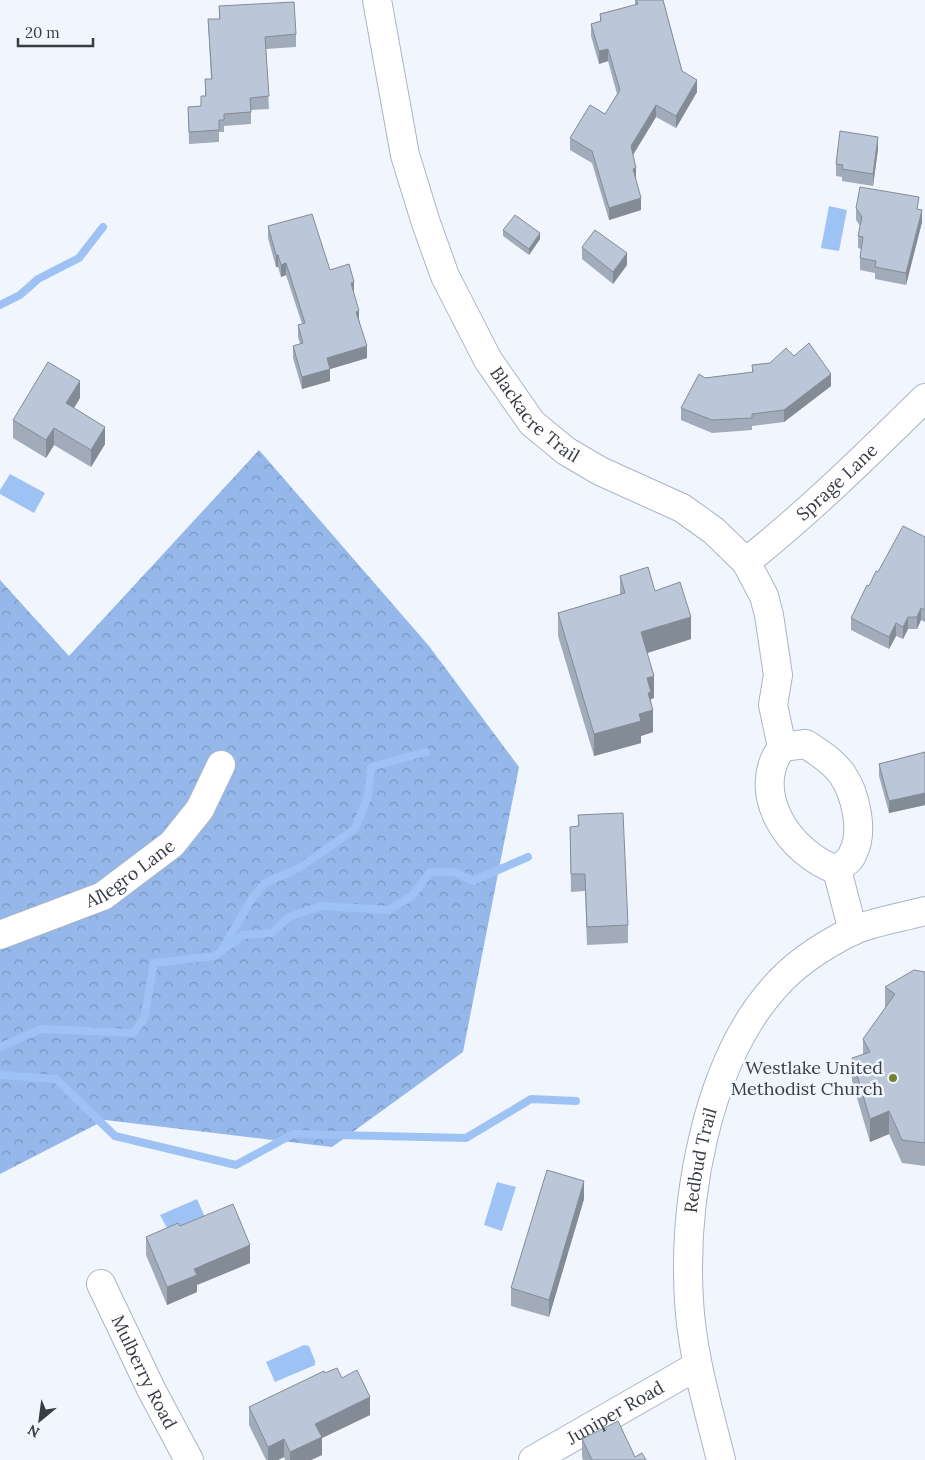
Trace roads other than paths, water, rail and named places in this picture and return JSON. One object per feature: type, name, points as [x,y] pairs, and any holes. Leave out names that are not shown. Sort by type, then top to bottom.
[{"type":"street","name":"Blackacre Trail","points":[[377,0],[405,155],[444,273],[488,360],[532,423],[566,451],[600,471],[682,508],[714,531],[746,562],[764,596],[769,615],[778,675],[773,705],[782,747]]},
{"type":"street","name":"Sprage Lane","points":[[746,562],[791,526],[837,484],[925,398]]},
{"type":"street","points":[[806,744],[828,759],[843,775],[854,802],[858,837],[853,855],[837,870],[821,864],[804,851],[774,812],[767,786],[774,758],[782,747],[806,744]]},
{"type":"street","name":"Allegro Lane","points":[[0,935],[103,896],[172,844],[200,809],[221,765]]},
{"type":"street","points":[[837,870],[854,931]]},
{"type":"street","name":"Redbud Trail","points":[[721,1460],[698,1366],[689,1301],[689,1234],[700,1151],[718,1084],[742,1032],[773,989],[806,959],[854,931],[925,911]]},
{"type":"street","name":"Mulberry Road","points":[[101,1284],[151,1389],[189,1460]]},
{"type":"street","name":"Juniper Road","points":[[532,1460],[698,1366]]},
{"type":"waterway","points":[[0,305],[20,295],[38,279],[79,258],[103,227]]},
{"type":"waterway","points":[[223,948],[251,900],[265,883],[299,868],[355,829],[368,796],[371,767],[426,752]]},
{"type":"waterway","points":[[0,1047],[41,1029],[133,1033],[144,1019],[154,963],[215,956],[243,935],[272,933],[289,917],[321,906],[389,910],[412,896],[430,872],[455,872],[473,881],[528,857]]},
{"type":"waterway","points":[[0,1075],[56,1079],[115,1136],[236,1165],[293,1134],[466,1138],[531,1099],[576,1101]]},
{"type":"place","name":"Westlake United Methodist Church","points":[[893,1078]]}]
